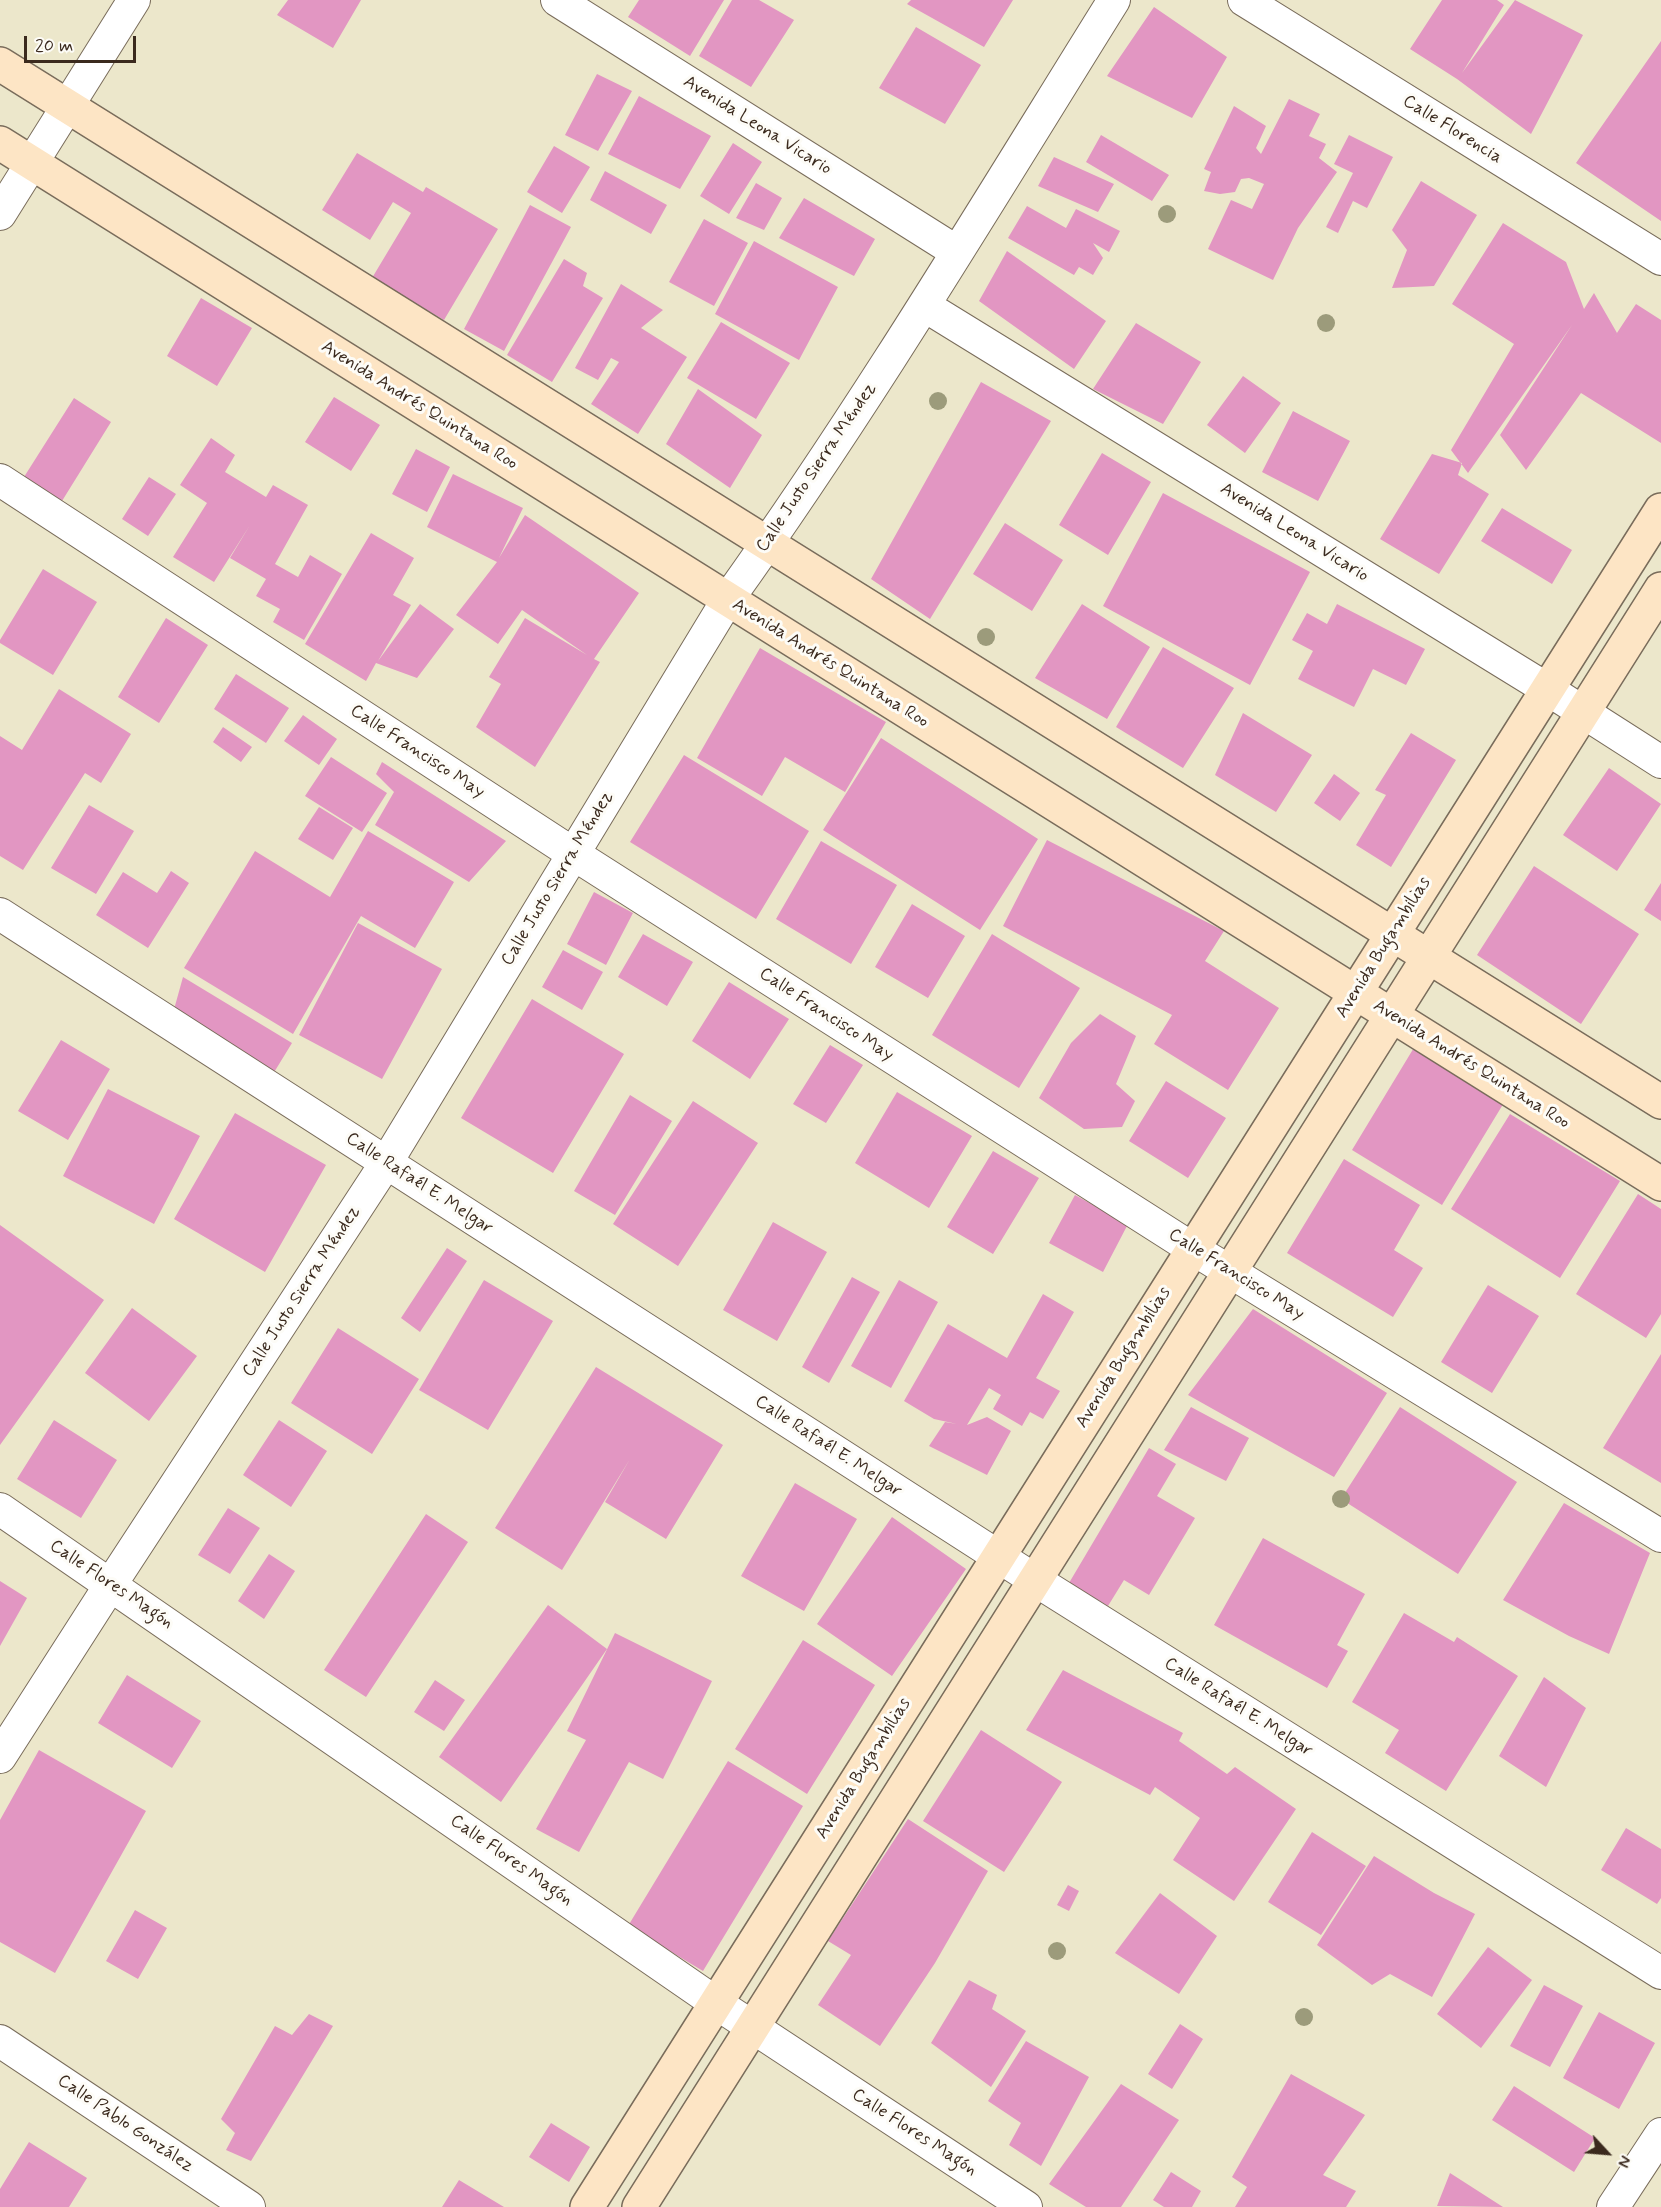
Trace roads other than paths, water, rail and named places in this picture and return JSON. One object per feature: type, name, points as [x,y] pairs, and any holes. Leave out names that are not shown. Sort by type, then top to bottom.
[{"type":"main road","points":[[0,64],[1661,1102]]},
{"type":"main road","name":"Avenida Andrés Quintana Roo","points":[[0,143],[1661,1184]]},
{"type":"main road","name":"Avenida Bugambilias","points":[[587,2207],[1661,510]]},
{"type":"main road","points":[[639,2207],[1661,589]]},
{"type":"street","points":[[0,214],[134,0]]},
{"type":"street","name":"Avenida Leona Vicario","points":[[557,0],[957,252]]},
{"type":"street","name":"Calle Justo Sierra Méndez","points":[[0,1757],[386,1163],[728,599],[925,306],[1114,0]]},
{"type":"street","name":"Calle Florencia","points":[[1244,0],[1661,259]]},
{"type":"street","name":"Avenida Leona Vicario","points":[[925,306],[1547,689],[1661,762]]},
{"type":"street","name":"Calle Francisco May","points":[[0,480],[572,854],[1193,1249],[1661,1536]]},
{"type":"street","name":"Calle Rafaél E. Melgar","points":[[0,914],[1035,1580],[1661,1973]]},
{"type":"street","name":"Calle Flores Magón","points":[[0,1509],[716,2003],[1026,2207]]},
{"type":"street","name":"Calle Pablo González","points":[[0,2041],[249,2207]]},
{"type":"street","points":[[1613,2207],[1661,2134]]}]
